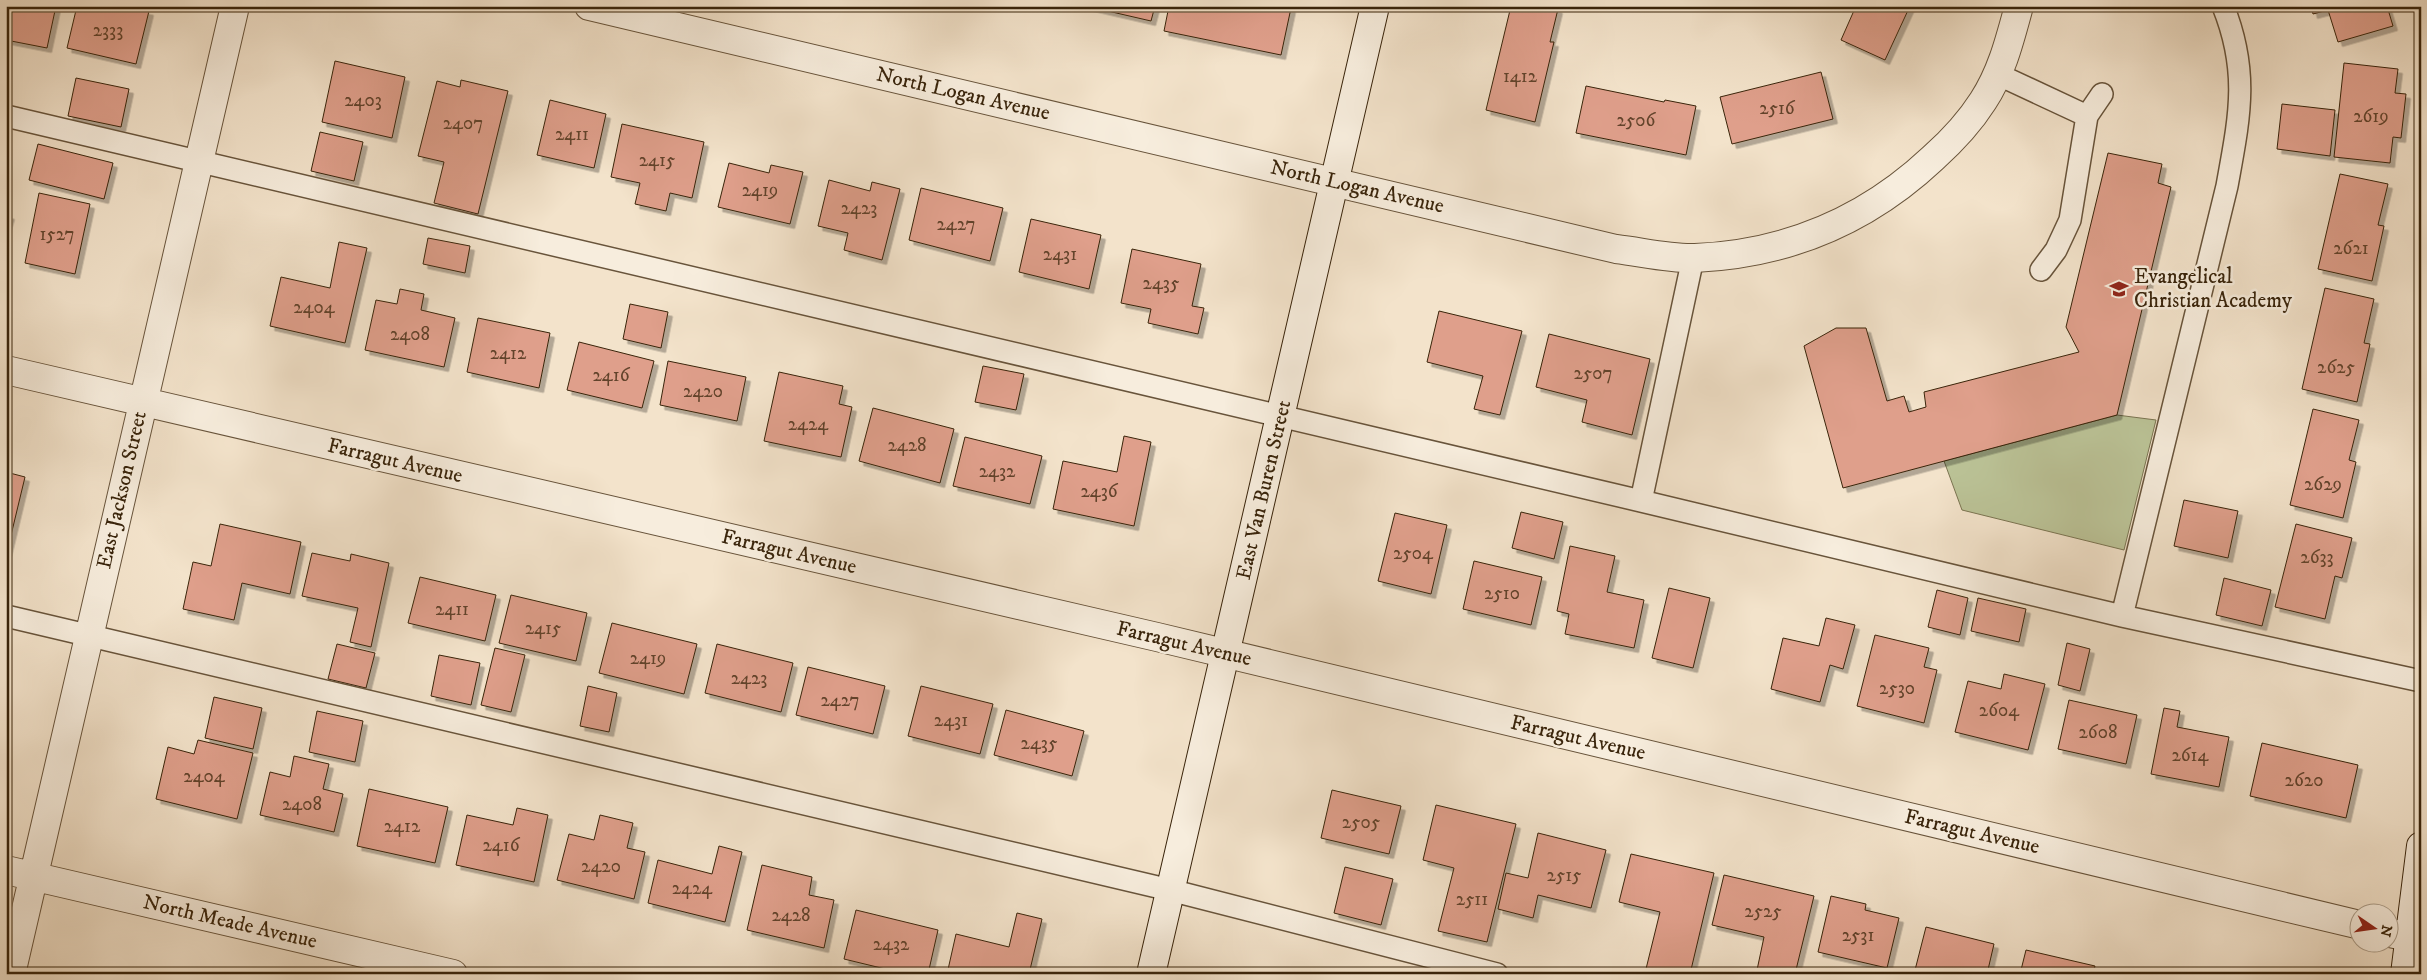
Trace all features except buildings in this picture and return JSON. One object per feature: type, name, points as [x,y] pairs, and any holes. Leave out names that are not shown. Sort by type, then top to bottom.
[{"type":"street","name":"East Jackson Street","points":[[11,974],[235,6]]},
{"type":"street","name":"North Logan Avenue","points":[[589,6],[1616,249],[1693,258],[1777,247],[1827,230],[1873,207],[1914,176],[1955,138],[1983,101],[2006,55],[2019,6]]},
{"type":"street","name":"East Van Buren Street","points":[[1151,974],[1227,654],[1376,6]]},
{"type":"street","name":"Farragut Avenue","points":[[6,370],[1227,654],[2350,923]]},
{"type":"street","points":[[2400,931],[2421,846]]},
{"type":"street","name":"North Meade Avenue","points":[[6,870],[453,974]]},
{"type":"street","points":[[2400,943],[2404,974]]},
{"type":"lane","points":[[2122,616],[2227,186],[2239,115],[2241,85],[2237,54],[2223,6]]},
{"type":"lane","points":[[1997,74],[2087,116]]},
{"type":"lane","points":[[2041,270],[2056,250],[2070,220],[2087,116],[2102,94]]},
{"type":"lane","points":[[6,116],[2122,616],[2421,681]]},
{"type":"lane","points":[[1640,501],[1693,258]]},
{"type":"lane","points":[[6,616],[1170,890],[1497,974]]},
{"type":"green space","points":[[2117,415],[2156,420],[2124,550],[1962,510],[1944,461]]},
{"type":"place","name":"Evangelical Christian Academy","points":[[2119,289]]}]
